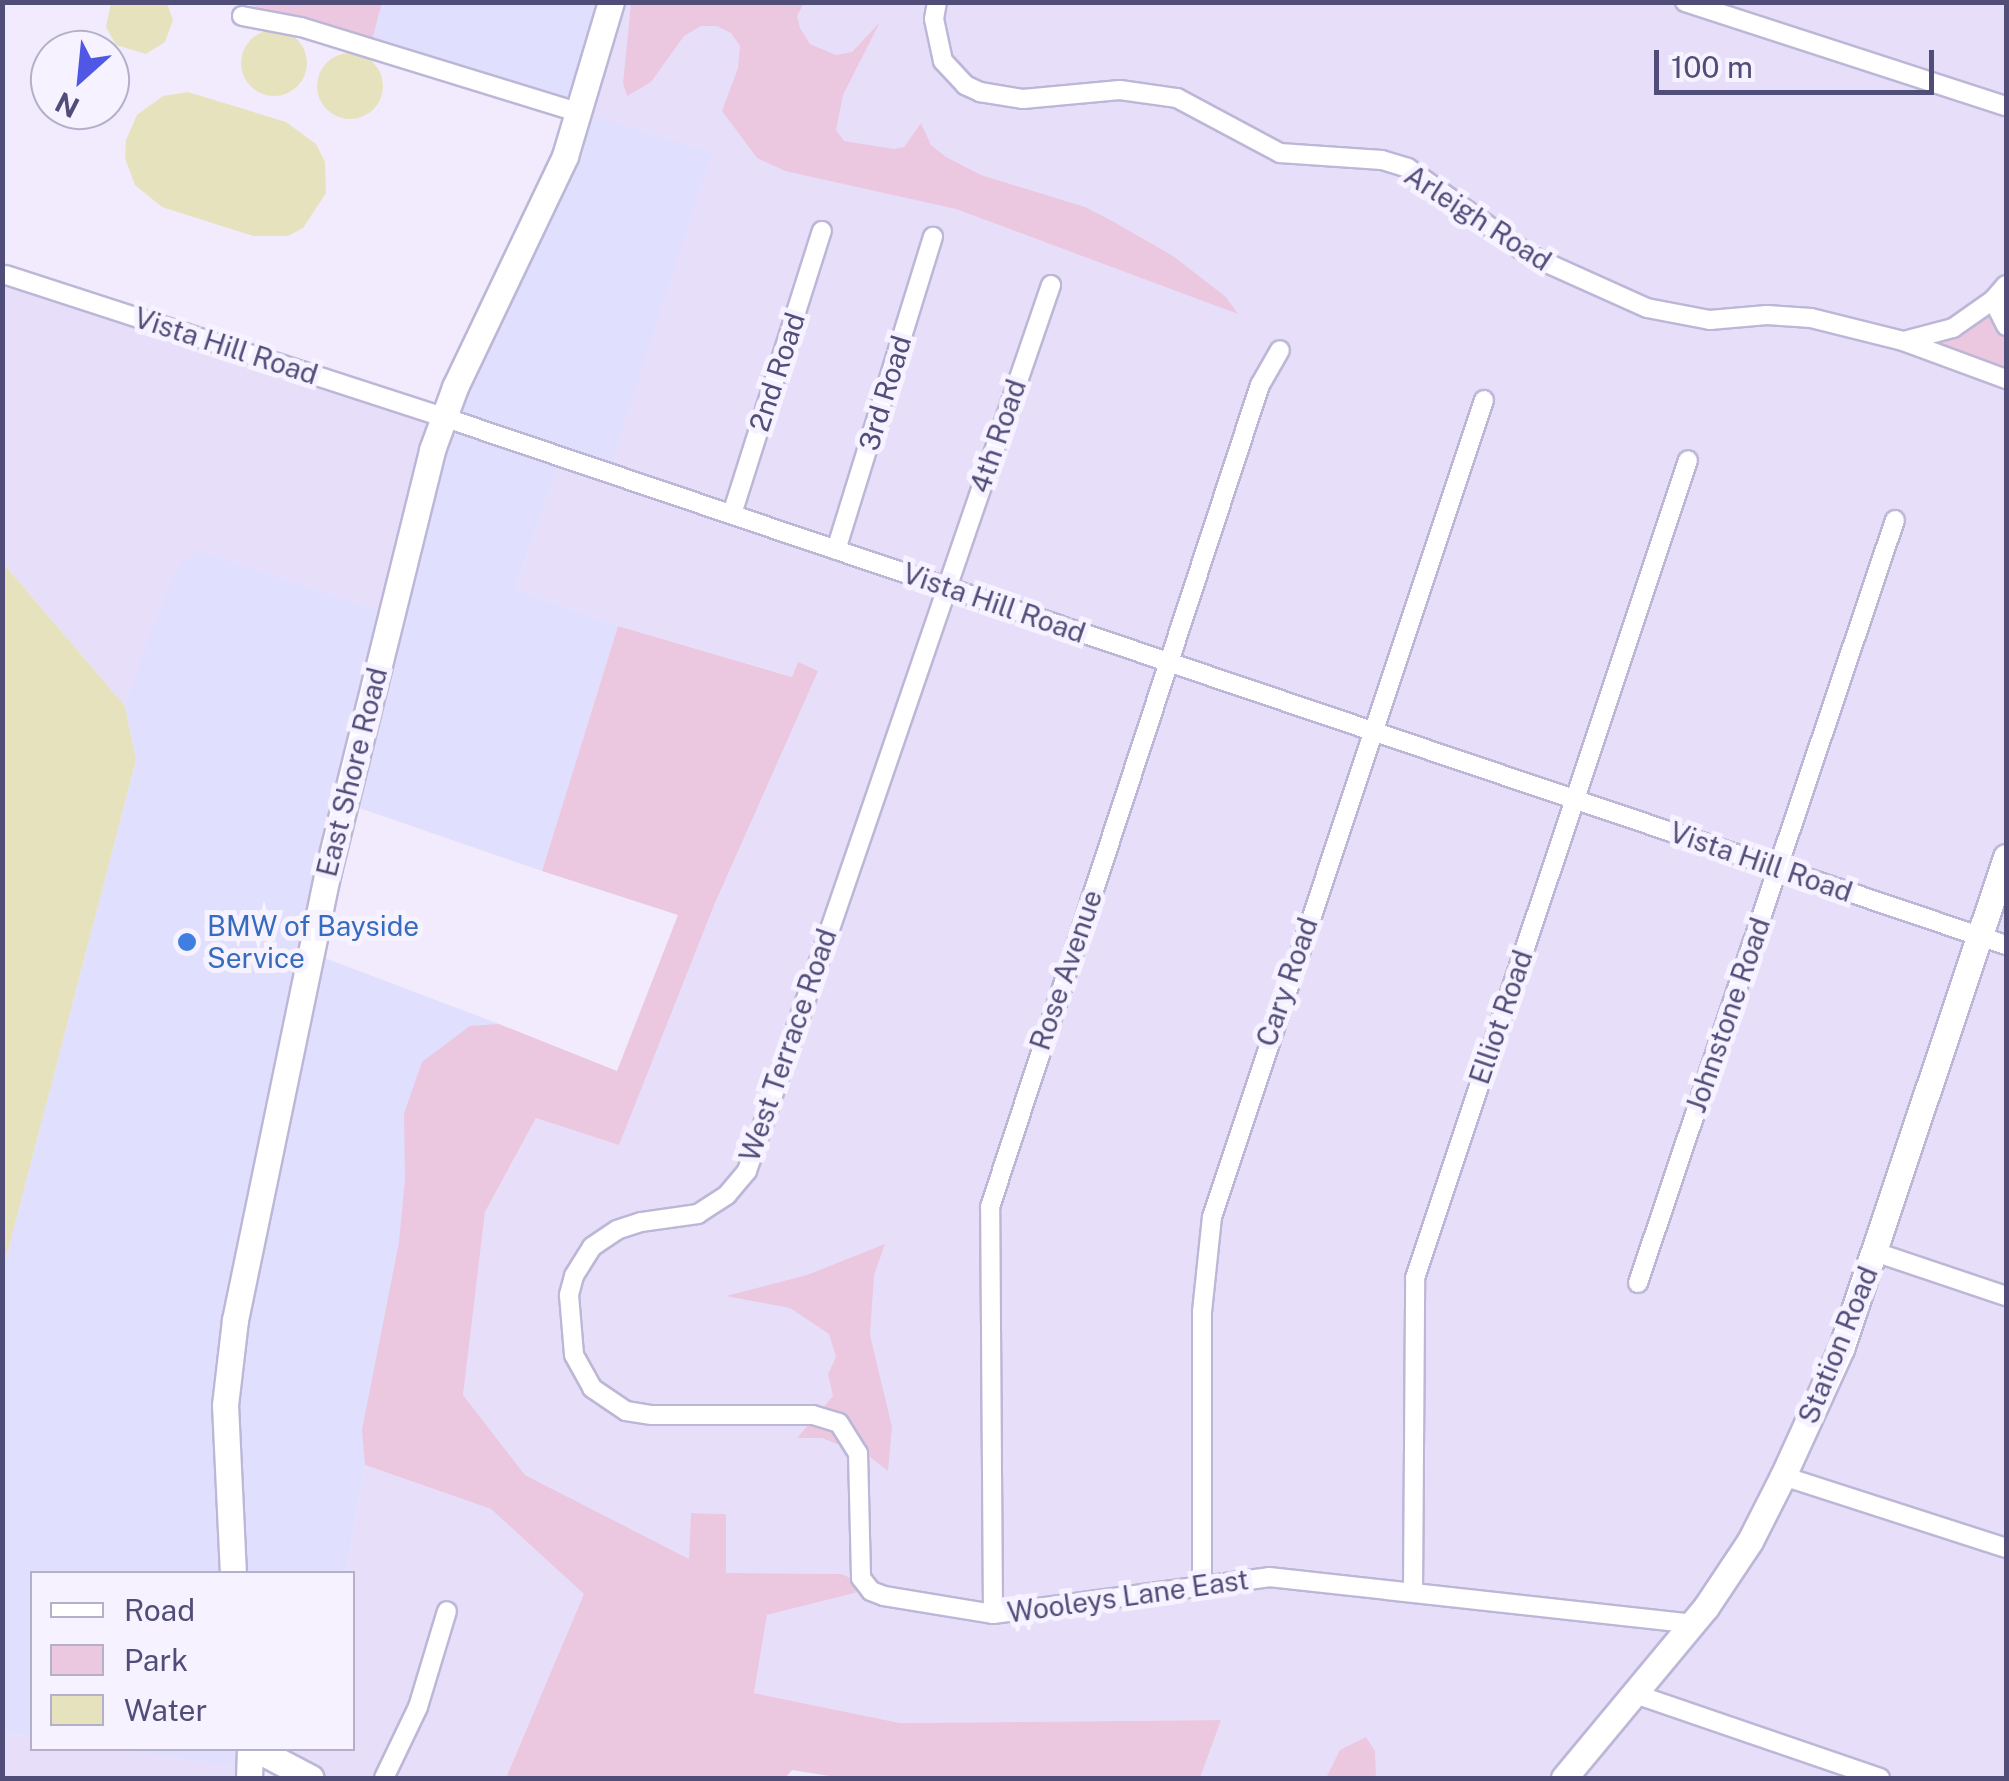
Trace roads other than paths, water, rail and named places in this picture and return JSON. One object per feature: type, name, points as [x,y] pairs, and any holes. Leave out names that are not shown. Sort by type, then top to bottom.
[{"type":"main road","name":"East Shore Road","points":[[233,1571],[225,1405],[235,1320],[307,961],[421,486],[443,417],[556,178],[580,112],[611,2]]},
{"type":"main road","name":"Station Road","points":[[1564,1778],[1706,1607],[1750,1542],[1783,1476],[1841,1349],[2006,857]]},
{"type":"main road","points":[[248,1778],[252,1751]]},
{"type":"main road","points":[[258,1751],[311,1778]]},
{"type":"street","points":[[1685,2],[2001,106],[2006,90]]},
{"type":"street","name":"Arleigh Road","points":[[931,8],[942,61],[965,85],[980,92],[1023,99],[1120,90],[1177,98],[1280,153],[1382,160],[1408,168],[1528,254],[1647,308],[1710,320],[1767,315],[1812,318],[1903,342],[2006,378]]},
{"type":"street","points":[[242,16],[301,27],[580,112]]},
{"type":"street","name":"2nd Road","points":[[732,514],[822,230]]},
{"type":"street","name":"3rd Road","points":[[836,550],[932,237]]},
{"type":"street","name":"Vista Hill Road","points":[[6,275],[443,417],[2006,946]]},
{"type":"street","name":"4th Road","points":[[946,586],[1051,285]]},
{"type":"street","points":[[1903,342],[1954,328],[2006,285]]},
{"type":"street","points":[[1992,300],[2006,326]]},
{"type":"street","name":"Rose Avenue","points":[[993,1614],[990,1207],[1018,1111],[1260,384],[1280,350]]},
{"type":"street","name":"Cary Road","points":[[1202,1584],[1202,1312],[1212,1217],[1484,400]]},
{"type":"street","name":"Elliot Road","points":[[1413,1591],[1414,1278],[1688,460]]},
{"type":"street","name":"Johnstone Road","points":[[1638,1283],[1895,520]]},
{"type":"street","name":"West Terrace Road","points":[[786,1415],[652,1416],[608,1402],[592,1388],[574,1355],[570,1295],[574,1276],[592,1247],[616,1230],[698,1214],[727,1195],[747,1171],[946,586]]},
{"type":"street","points":[[1875,1252],[2006,1296]]},
{"type":"street","name":"Wooleys Lane East","points":[[786,1415],[813,1415],[839,1423],[852,1438],[858,1453],[861,1578],[866,1587],[884,1596],[993,1614],[1269,1576],[1690,1623]]},
{"type":"street","points":[[1783,1476],[2006,1548]]},
{"type":"street","points":[[384,1778],[418,1707],[447,1611]]},
{"type":"street","points":[[1635,1694],[1880,1778]]},
{"type":"water","points":[[111,3],[167,3],[173,20],[165,42],[146,54],[130,49],[130,30],[106,27]]},
{"type":"water","points":[[274,30],[298,39],[307,63],[298,87],[274,96],[250,87],[241,63],[250,39]]},
{"type":"water","points":[[350,53],[374,62],[383,86],[374,110],[350,119],[326,110],[317,86],[326,62]]},
{"type":"water","points":[[188,92],[286,122],[316,144],[325,162],[326,193],[303,228],[288,236],[253,236],[162,207],[135,185],[125,158],[126,140],[137,115],[163,96]]},
{"type":"water","points":[[3,563],[125,706],[136,760],[3,1270]]},
{"type":"place","name":"BMW of Bayside Service","points":[[187,942]]}]
